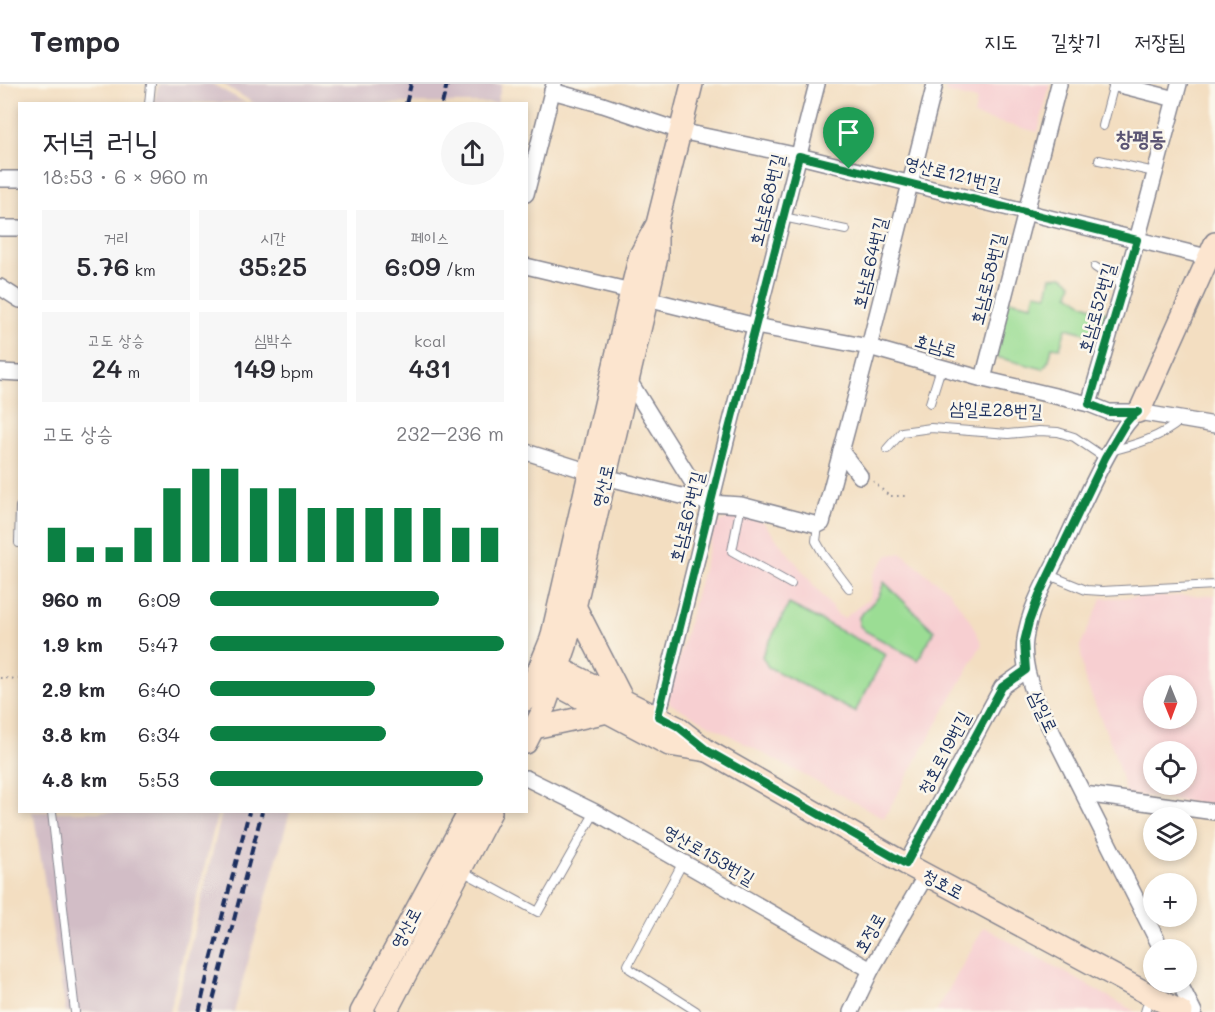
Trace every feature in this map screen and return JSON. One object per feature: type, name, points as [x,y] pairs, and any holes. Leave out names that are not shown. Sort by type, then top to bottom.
[{"type":"street","name":"영산로","points":[[528,697],[566,646],[598,474],[639,295],[657,257],[657,224],[692,84]]},
{"type":"street","name":"호남로68번길","points":[[756,326],[817,84]]},
{"type":"street","name":"호남로64번길","points":[[840,451],[935,84]]},
{"type":"street","name":"호남로58번길","points":[[983,379],[1059,84]]},
{"type":"street","points":[[1115,84],[1175,99]]},
{"type":"street","name":"호남로52번길","points":[[1089,404],[1137,240],[1179,84]]},
{"type":"street","name":"영산로121번길","points":[[553,87],[680,131],[799,156],[1137,240],[1213,253]]},
{"type":"street","points":[[528,186],[553,87]]},
{"type":"street","points":[[0,179],[18,179]]},
{"type":"street","points":[[0,228],[18,228]]},
{"type":"street","name":"삼일로","points":[[1156,939],[1037,702],[1026,670],[1024,642],[1039,595],[1107,454],[1125,424],[1141,408],[1213,253]]},
{"type":"street","name":"호남로","points":[[528,267],[756,326],[869,346],[941,368],[1089,404],[1109,412],[1138,412],[1215,425]]},
{"type":"street","points":[[0,286],[18,299]]},
{"type":"street","name":"영산로","points":[[530,735],[545,706],[551,639],[628,379],[639,295]]},
{"type":"street","name":"호남로67번길","points":[[658,716],[756,326]]},
{"type":"street","points":[[0,372],[18,373]]},
{"type":"street","points":[[628,379],[694,485],[710,503]]},
{"type":"street","points":[[528,453],[598,474],[710,503],[741,505],[818,525],[822,523],[840,451]]},
{"type":"street","points":[[840,451],[860,476]]},
{"type":"street","points":[[530,735],[615,705],[575,606]]},
{"type":"street","name":"청호로19번길","points":[[906,864],[1002,687],[1026,670]]},
{"type":"street","name":"청호로","points":[[548,671],[615,705],[669,746],[708,751]]},
{"type":"street","name":"청호로","points":[[615,705],[658,716],[677,726],[708,751],[1148,1003],[1182,1012]]},
{"type":"street","name":"영산로153번길","points":[[528,779],[596,812],[871,970]]},
{"type":"street","points":[[1084,794],[1215,812]]},
{"type":"street","name":"영산로","points":[[367,1010],[468,813]]},
{"type":"street","name":"영산로","points":[[386,1012],[490,813]]},
{"type":"street","name":"호정로","points":[[851,1012],[871,970],[926,875]]},
{"type":"street","points":[[1184,993],[1194,1012]]},
{"type":"lane","points":[[149,102],[151,84]]},
{"type":"lane","points":[[1103,126],[1115,84]]},
{"type":"lane","points":[[1099,160],[1155,172]]},
{"type":"lane","points":[[783,217],[846,230]]},
{"type":"lane","points":[[1095,267],[1124,286]]},
{"type":"lane","points":[[930,403],[941,368]]},
{"type":"lane","points":[[1107,454],[1170,429],[1182,419]]},
{"type":"lane","name":"삼일로28번길","points":[[887,449],[902,432],[931,428],[1008,434],[1058,432],[1074,437],[1107,454]]},
{"type":"lane","points":[[741,505],[732,551],[791,584]]},
{"type":"lane","points":[[818,525],[816,540],[824,555],[849,588]]},
{"type":"lane","points":[[1049,575],[1086,590],[1102,591],[1215,585]]},
{"type":"lane","points":[[460,870],[538,912],[596,812]]},
{"type":"lane","points":[[52,813],[75,1012]]},
{"type":"lane","points":[[683,862],[628,965],[630,969],[696,1011]]},
{"type":"path","points":[[860,476],[868,476],[889,496],[905,496]]},
{"type":"path","points":[[0,678],[18,679]]},
{"type":"shaded area","points":[[158,84],[212,84],[244,102],[154,102]]},
{"type":"shaded area","points":[[223,84],[502,84],[497,102],[252,102]]},
{"type":"shaded area","points":[[947,84],[1050,84],[1038,132],[974,116],[977,100],[945,92]]},
{"type":"shaded area","points":[[736,514],[763,522],[838,615],[844,618],[870,598],[873,574],[888,555],[902,553],[948,590],[970,620],[982,644],[884,818],[669,703],[715,524]]},
{"type":"shaded area","points":[[1215,595],[1215,805],[1126,794],[1113,749],[1084,677],[1080,646],[1102,598]]},
{"type":"shaded area","points":[[32,813],[218,813],[169,1012],[66,1012]]},
{"type":"shaded area","points":[[222,813],[290,813],[234,1012],[175,1012]]},
{"type":"shaded area","points":[[984,927],[1136,1012],[936,1012]]},
{"type":"green space","points":[[1063,276],[1072,283],[1069,294],[1084,304],[1107,312],[1100,337],[1066,328],[1060,348],[1052,347],[1049,360],[1043,369],[996,357],[1008,300],[1032,305],[1035,293],[1047,295],[1051,277]]},
{"type":"green space","points":[[884,582],[934,631],[918,660],[865,631],[859,625],[859,617],[879,596]]},
{"type":"green space","points":[[789,604],[886,654],[855,712],[768,667],[762,656]]},
{"type":"railway","points":[[406,102],[411,84]]},
{"type":"railway","points":[[442,102],[447,84]]},
{"type":"railway","points":[[199,1012],[249,813]]},
{"type":"railway","points":[[210,1012],[262,813]]},
{"type":"district","name":"창평동","points":[[1141,139]]},
{"type":"route","points":[[799,156],[849,169],[1137,240],[1089,404],[1109,412],[1138,412],[1125,424],[1105,458],[1039,595],[1024,642],[1026,670],[1002,687],[906,864],[708,751],[677,726],[658,716],[799,156]]}]
